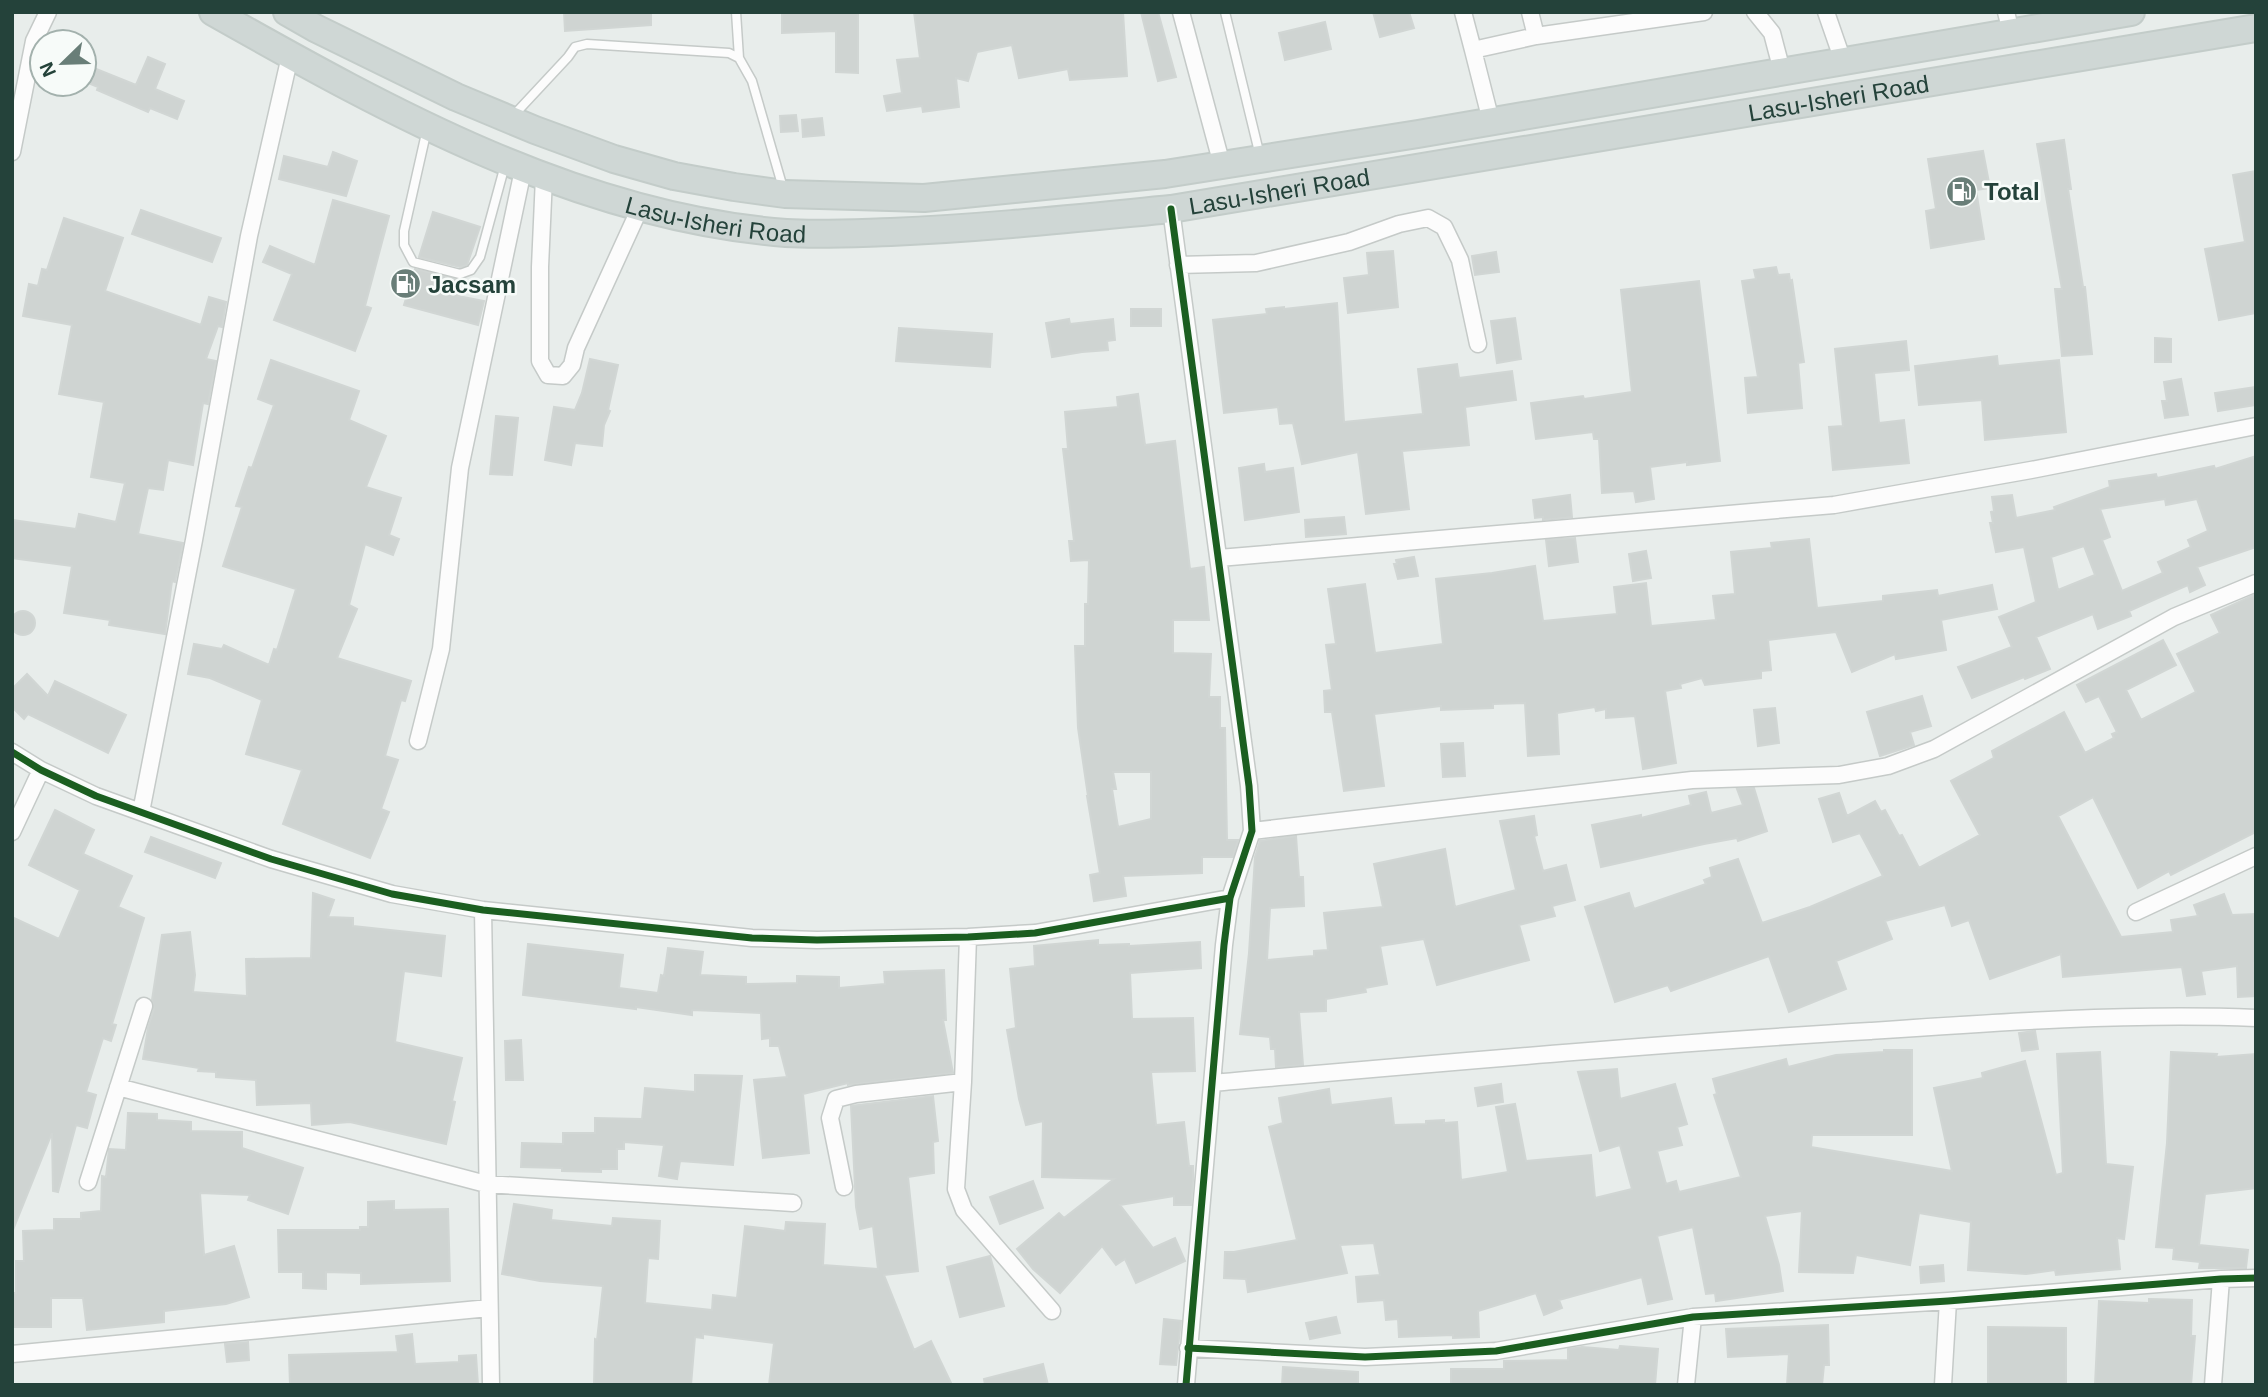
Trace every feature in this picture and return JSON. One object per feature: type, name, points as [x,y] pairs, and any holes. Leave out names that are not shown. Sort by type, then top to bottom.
[{"type":"main road","name":"Lasu-Isheri Road","points":[[213,12],[428,126],[524,170],[640,208],[786,233],[845,233],[1007,225],[1171,209],[2256,28]]},
{"type":"main road","name":"Lasu-Isheri Road","points":[[287,12],[315,29],[456,97],[626,163],[698,180],[785,194],[924,198],[1222,166],[1843,61],[2009,22],[2131,12]]},
{"type":"street","points":[[12,152],[34,41],[48,12]]},
{"type":"street","points":[[1181,12],[1222,166]]},
{"type":"street","points":[[1463,12],[1491,121]]},
{"type":"street","points":[[1530,12],[1536,36]]},
{"type":"street","points":[[1473,50],[1603,19],[1704,12]]},
{"type":"street","points":[[1755,12],[1772,33],[1782,71]]},
{"type":"street","points":[[1826,12],[1843,61]]},
{"type":"street","points":[[141,813],[249,236],[290,55]]},
{"type":"street","points":[[524,170],[540,267],[540,361],[548,375],[563,376],[572,365],[576,348],[640,208]]},
{"type":"street","points":[[418,741],[440,649],[460,468],[524,170]]},
{"type":"street","points":[[1171,209],[1249,786],[1252,831],[1230,898],[1224,945],[1186,1385]]},
{"type":"street","points":[[1178,265],[1256,263],[1349,242],[1399,224],[1429,218],[1444,227],[1460,260],[1478,344]]},
{"type":"street","points":[[1219,558],[1834,505],[2256,426]]},
{"type":"street","points":[[1252,831],[1692,780],[1839,775],[1888,766],[1934,748],[2174,617],[2256,583]]},
{"type":"street","points":[[12,752],[41,770],[96,796],[271,859],[378,891],[482,910],[752,938],[817,940],[1035,933],[1230,898]]},
{"type":"street","points":[[12,832],[41,770]]},
{"type":"street","points":[[2136,912],[2256,856]]},
{"type":"street","points":[[482,910],[491,1385]]},
{"type":"street","points":[[968,937],[956,1189],[964,1210],[1052,1311]]},
{"type":"street","points":[[89,1182],[144,1006]]},
{"type":"street","points":[[1212,1083],[1706,1041],[2082,1017],[2184,1015],[2256,1018]]},
{"type":"street","points":[[844,1187],[830,1118],[836,1099],[856,1094],[962,1082]]},
{"type":"street","points":[[118,1087],[486,1184],[793,1203]]},
{"type":"street","points":[[1188,1348],[1365,1357],[1496,1351],[1693,1317],[2256,1278]]},
{"type":"street","points":[[2213,1385],[2221,1279]]},
{"type":"street","points":[[1943,1385],[1948,1300]]},
{"type":"street","points":[[12,1354],[489,1308]]},
{"type":"street","points":[[1686,1385],[1693,1317]]},
{"type":"lane","points":[[736,12],[739,58],[752,80],[785,194]]},
{"type":"lane","points":[[1225,12],[1261,159]]},
{"type":"lane","points":[[510,119],[575,47],[587,44],[729,53],[739,58]]},
{"type":"lane","points":[[428,126],[404,231],[404,245],[413,262],[460,274],[471,270],[524,170]]},
{"type":"building","points":[[564,12],[651,12],[651,25],[565,31]]},
{"type":"building","points":[[782,12],[858,12],[858,73],[836,72],[836,31],[782,33]]},
{"type":"building","points":[[914,12],[1123,12],[1127,76],[1070,80],[1068,69],[1019,78],[1012,45],[977,52],[968,81],[956,78],[959,107],[923,112],[922,106],[887,111],[884,96],[902,93],[897,60],[920,58]]},
{"type":"building","points":[[1141,12],[1158,12],[1176,77],[1158,81]]},
{"type":"building","points":[[1373,12],[1409,12],[1414,28],[1380,37]]},
{"type":"building","points":[[1325,22],[1331,49],[1285,60],[1279,33]]},
{"type":"building","points":[[148,57],[165,64],[155,89],[184,101],[177,119],[150,108],[148,112],[98,90],[98,70],[136,85]]},
{"type":"building","points":[[796,115],[798,131],[781,132],[780,116]]},
{"type":"building","points":[[822,118],[824,135],[803,137],[802,120]]},
{"type":"building","points":[[2064,140],[2071,189],[2068,189],[2085,287],[2092,354],[2062,356],[2055,289],[2062,289],[2037,144]]},
{"type":"building","points":[[1983,151],[1990,188],[1976,190],[1984,239],[1931,248],[1926,211],[1936,209],[1928,159]]},
{"type":"building","points":[[333,152],[357,161],[346,196],[279,179],[284,156],[328,167]]},
{"type":"building","points":[[2256,171],[2256,313],[2219,320],[2205,249],[2245,242],[2233,175]]},
{"type":"building","points":[[333,200],[389,216],[365,306],[371,308],[355,351],[274,320],[292,274],[263,262],[270,246],[315,265]]},
{"type":"building","points":[[141,210],[221,238],[212,262],[132,234]]},
{"type":"building","points":[[433,212],[480,227],[467,265],[460,267],[419,257]]},
{"type":"building","points":[[64,218],[123,238],[105,291],[201,325],[209,297],[226,302],[222,327],[218,326],[206,359],[216,361],[208,404],[203,403],[193,465],[168,460],[163,490],[148,488],[138,534],[183,543],[175,582],[172,581],[165,634],[109,625],[110,620],[64,613],[72,566],[12,558],[12,520],[76,529],[79,514],[116,522],[125,483],[91,477],[104,402],[59,394],[72,325],[23,316],[29,284],[38,286],[42,269],[47,270]]},
{"type":"building","points":[[1393,251],[1398,307],[1348,313],[1344,278],[1369,275],[1367,253]]},
{"type":"building","points":[[1496,252],[1499,272],[1475,275],[1472,256]]},
{"type":"building","points":[[1776,267],[1778,275],[1789,274],[1790,281],[1792,280],[1804,362],[1798,363],[1802,408],[1748,413],[1745,378],[1758,377],[1742,281],[1756,279],[1754,270]]},
{"type":"building","points":[[415,269],[463,280],[458,296],[484,301],[478,325],[404,305]]},
{"type":"building","points":[[1699,281],[1720,461],[1650,467],[1654,499],[1636,502],[1634,491],[1602,493],[1599,439],[1594,439],[1593,432],[1536,439],[1531,403],[1632,392],[1621,290]]},
{"type":"building","points":[[1337,303],[1344,422],[1423,414],[1418,369],[1457,364],[1459,378],[1512,371],[1516,400],[1465,407],[1469,445],[1402,451],[1409,509],[1366,514],[1358,452],[1302,464],[1293,423],[1280,424],[1278,407],[1224,413],[1213,320],[1267,314],[1266,309]]},
{"type":"building","points":[[1131,309],[1161,309],[1161,326],[1131,326]]},
{"type":"building","points":[[1515,318],[1521,359],[1497,363],[1491,321]]},
{"type":"building","points":[[1069,319],[1070,324],[1113,319],[1115,340],[1107,341],[1108,350],[1052,357],[1046,323]]},
{"type":"building","points":[[899,328],[992,334],[990,367],[896,361]]},
{"type":"building","points":[[2155,338],[2171,339],[2171,362],[2155,362]]},
{"type":"building","points":[[1906,341],[1909,370],[1874,373],[1879,423],[1904,420],[1909,463],[1833,470],[1829,427],[1843,426],[1835,349]]},
{"type":"building","points":[[1997,356],[1998,366],[2059,360],[2066,432],[1985,440],[1982,400],[1919,405],[1915,366]]},
{"type":"building","points":[[590,359],[618,365],[608,410],[610,411],[604,425],[602,446],[575,443],[571,465],[545,460],[554,407],[575,410]]},
{"type":"building","points":[[271,360],[359,391],[349,420],[386,436],[366,487],[401,498],[389,535],[399,539],[393,555],[365,544],[349,605],[357,609],[337,658],[411,681],[405,701],[401,700],[385,756],[398,760],[381,809],[389,812],[370,858],[283,824],[302,770],[246,754],[262,700],[210,678],[188,674],[194,644],[222,649],[224,645],[269,665],[274,649],[277,650],[296,589],[223,566],[242,507],[236,506],[274,405],[258,399]]},
{"type":"building","points":[[2181,379],[2188,415],[2165,418],[2162,401],[2167,401],[2164,382]]},
{"type":"building","points":[[2256,387],[2256,405],[2218,411],[2215,393]]},
{"type":"building","points":[[1138,394],[1145,445],[1175,441],[1190,569],[1204,567],[1209,620],[1173,620],[1173,653],[1211,654],[1209,697],[1220,697],[1220,728],[1225,728],[1227,840],[1238,840],[1233,857],[1202,857],[1202,873],[1123,876],[1126,896],[1094,901],[1090,875],[1100,873],[1078,728],[1075,646],[1085,646],[1089,560],[1071,561],[1069,541],[1074,541],[1063,449],[1068,449],[1065,412],[1118,407],[1117,397]],"holes":[[[1113,772],[1151,772],[1151,819],[1118,827],[1112,789],[1116,789]]]},
{"type":"building","points":[[496,416],[518,418],[512,475],[490,474]]},
{"type":"building","points":[[2256,456],[2256,547],[2197,567],[2205,585],[2190,592],[2188,585],[2129,611],[2131,616],[2098,629],[2093,614],[2036,637],[2050,669],[1972,698],[1958,667],[2012,647],[1999,617],[2036,602],[2024,547],[1996,552],[1990,523],[1993,523],[1991,512],[1994,511],[1992,497],[2012,495],[2016,518],[2055,510],[2054,507],[2110,487],[2109,481],[2156,474],[2157,478],[2214,466],[2215,469]],"holes":[[[2165,499],[2166,505],[2197,499],[2208,531],[2188,540],[2191,547],[2158,562],[2163,573],[2122,591],[2102,540],[2110,537],[2100,509]],[[2084,546],[2095,575],[2058,590],[2051,557]]]},
{"type":"building","points":[[1264,464],[1265,472],[1293,468],[1299,512],[1245,520],[1239,468]]},
{"type":"building","points":[[1570,495],[1572,517],[1543,520],[1543,517],[1535,518],[1533,500]]},
{"type":"building","points":[[1344,517],[1346,534],[1306,537],[1305,520]]},
{"type":"building","points":[[1575,538],[1578,562],[1549,566],[1546,540]]},
{"type":"building","points":[[1809,539],[1817,608],[1883,601],[1883,596],[1937,590],[1938,596],[1992,585],[1997,609],[1941,620],[1946,650],[1896,659],[1895,654],[1852,672],[1836,632],[1768,640],[1771,670],[1761,671],[1761,678],[1705,685],[1702,678],[1680,684],[1681,688],[1665,691],[1676,763],[1643,769],[1635,716],[1606,718],[1606,709],[1596,711],[1595,707],[1557,713],[1559,754],[1528,756],[1525,703],[1493,704],[1493,708],[1441,710],[1441,706],[1374,714],[1384,786],[1344,791],[1332,712],[1325,712],[1324,691],[1332,690],[1326,645],[1336,644],[1328,589],[1365,584],[1375,653],[1443,644],[1436,579],[1535,566],[1543,621],[1617,614],[1614,587],[1646,583],[1651,626],[1716,620],[1713,596],[1735,594],[1731,552],[1772,548],[1771,543]]},
{"type":"building","points":[[1646,551],[1651,578],[1633,581],[1629,554]]},
{"type":"building","points":[[1414,557],[1418,576],[1398,579],[1394,564],[1397,564],[1396,560]]},
{"type":"building","points":[[2256,594],[2256,832],[2171,875],[2169,871],[2138,888],[2093,797],[2058,816],[2121,937],[2173,932],[2171,920],[2198,916],[2194,905],[2224,894],[2232,915],[2256,914],[2256,996],[2238,997],[2237,966],[2201,971],[2205,994],[2187,996],[2182,967],[2063,977],[2061,954],[1990,979],[1969,920],[1952,926],[1945,905],[1885,921],[1892,939],[1836,961],[1846,989],[1789,1012],[1769,956],[1671,991],[1668,985],[1615,1002],[1585,907],[1629,893],[1634,909],[1706,884],[1704,880],[1712,877],[1710,868],[1738,859],[1762,923],[1810,907],[1883,876],[1860,833],[1833,842],[1819,799],[1839,793],[1847,816],[1875,801],[1881,812],[1885,810],[1919,868],[1980,835],[1951,781],[1994,758],[1992,751],[2064,712],[2085,753],[2114,738],[2112,734],[2117,732],[2099,696],[2086,702],[2077,685],[2163,640],[2176,665],[2126,690],[2141,720],[2196,692],[2177,654],[2220,633],[2211,615]]},
{"type":"building","points":[[23,611],[31,615],[35,623],[31,631],[23,635],[15,631],[11,623],[15,615]]},
{"type":"building","points":[[27,674],[48,696],[55,681],[126,715],[108,753],[28,714],[24,719],[12,707],[12,689]]},
{"type":"building","points":[[1922,696],[1931,726],[1910,732],[1914,745],[1880,756],[1867,712]]},
{"type":"building","points":[[1775,708],[1779,743],[1758,746],[1754,710]]},
{"type":"building","points":[[1463,743],[1465,776],[1443,777],[1441,744]]},
{"type":"building","points":[[1754,788],[1767,831],[1738,841],[1737,838],[1704,844],[1601,867],[1592,825],[1641,815],[1641,818],[1691,805],[1689,796],[1706,792],[1711,813],[1743,805],[1737,789]]},
{"type":"building","points":[[55,810],[94,830],[83,854],[132,876],[118,907],[144,918],[112,1024],[116,1025],[111,1041],[103,1038],[86,1092],[96,1095],[87,1128],[76,1125],[58,1192],[53,1191],[52,1133],[13,1230],[12,917],[59,939],[80,890],[29,865]]},
{"type":"building","points":[[1534,816],[1537,835],[1534,836],[1543,871],[1566,865],[1575,900],[1552,906],[1555,916],[1519,925],[1529,960],[1437,985],[1424,939],[1380,946],[1387,984],[1365,988],[1366,992],[1326,999],[1326,1011],[1299,1012],[1303,1065],[1276,1067],[1275,1049],[1271,1049],[1270,1037],[1240,1034],[1249,953],[1255,857],[1260,841],[1296,836],[1299,877],[1303,877],[1304,906],[1270,908],[1267,960],[1314,956],[1314,951],[1328,950],[1324,913],[1383,907],[1374,864],[1445,849],[1455,907],[1516,890],[1500,821]]},
{"type":"building","points":[[151,837],[221,863],[215,878],[145,852]]},
{"type":"building","points":[[313,893],[334,900],[328,917],[353,918],[353,926],[445,936],[441,976],[404,971],[395,1042],[462,1058],[446,1144],[350,1122],[312,1125],[311,1103],[257,1105],[256,1080],[216,1077],[216,1072],[198,1071],[199,1068],[143,1059],[154,1009],[152,1000],[162,935],[190,932],[195,975],[193,992],[247,996],[246,959],[311,958]]},
{"type":"building","points":[[1098,940],[1098,945],[1129,946],[1200,942],[1201,968],[1130,973],[1132,1019],[1193,1018],[1195,1071],[1151,1072],[1156,1125],[1184,1122],[1189,1166],[1193,1166],[1191,1205],[1174,1205],[1174,1196],[1120,1205],[1153,1248],[1175,1238],[1185,1261],[1136,1283],[1125,1259],[1116,1265],[1102,1246],[1060,1293],[1033,1269],[1017,1249],[1059,1213],[1064,1218],[1114,1179],[1042,1177],[1043,1121],[1026,1125],[1007,1030],[1016,1028],[1010,969],[1035,966],[1034,946]]},
{"type":"building","points":[[528,944],[623,955],[619,988],[658,993],[661,975],[664,976],[668,948],[703,952],[700,975],[746,977],[746,984],[797,983],[797,976],[839,977],[839,988],[885,984],[884,972],[944,970],[946,1020],[943,1020],[953,1073],[848,1083],[803,1094],[809,1153],[763,1158],[754,1080],[787,1077],[779,1046],[770,1046],[770,1038],[762,1039],[761,1013],[692,1010],[692,1015],[523,995]]},
{"type":"building","points":[[2035,1031],[2038,1049],[2022,1051],[2019,1033]]},
{"type":"building","points":[[521,1040],[523,1080],[506,1080],[505,1041]]},
{"type":"building","points":[[1912,1050],[1912,1135],[1812,1135],[1811,1147],[1952,1171],[1934,1088],[1983,1078],[1982,1073],[2025,1061],[2056,1175],[2063,1173],[2057,1054],[2100,1052],[2106,1164],[2133,1167],[2124,1239],[2117,1238],[2120,1269],[2056,1275],[2055,1270],[2026,1274],[1968,1270],[1971,1222],[1919,1213],[1910,1265],[1856,1255],[1853,1273],[1799,1272],[1802,1211],[1765,1216],[1779,1265],[1783,1291],[1716,1301],[1715,1293],[1706,1294],[1693,1227],[1657,1236],[1672,1299],[1648,1304],[1642,1277],[1559,1300],[1562,1308],[1544,1315],[1536,1293],[1478,1311],[1479,1337],[1453,1338],[1453,1335],[1399,1337],[1398,1319],[1386,1320],[1384,1300],[1358,1302],[1356,1277],[1380,1275],[1374,1243],[1340,1245],[1347,1273],[1248,1292],[1246,1279],[1224,1278],[1225,1252],[1297,1240],[1269,1127],[1283,1123],[1279,1098],[1329,1089],[1331,1105],[1391,1098],[1394,1125],[1426,1124],[1426,1121],[1444,1120],[1444,1123],[1457,1122],[1461,1180],[1508,1172],[1496,1107],[1515,1104],[1526,1161],[1591,1155],[1595,1198],[1632,1189],[1620,1145],[1600,1151],[1578,1072],[1617,1069],[1620,1099],[1675,1084],[1687,1124],[1677,1127],[1682,1145],[1657,1151],[1666,1184],[1676,1181],[1679,1192],[1741,1177],[1714,1095],[1717,1094],[1713,1079],[1786,1059],[1788,1067],[1836,1055]]},
{"type":"building","points":[[2171,1052],[2217,1054],[2216,1057],[2256,1054],[2256,1188],[2205,1194],[2199,1245],[2248,1250],[2246,1268],[2199,1268],[2200,1262],[2173,1259],[2174,1248],[2156,1247],[2167,1143]]},
{"type":"building","points":[[695,1075],[742,1076],[733,1165],[680,1161],[677,1179],[659,1176],[664,1145],[624,1142],[624,1149],[617,1149],[617,1169],[601,1169],[601,1172],[521,1167],[522,1143],[563,1144],[563,1133],[595,1133],[595,1118],[642,1119],[645,1088],[695,1092]]},
{"type":"building","points":[[1501,1084],[1503,1102],[1478,1106],[1475,1088]]},
{"type":"building","points":[[933,1096],[938,1141],[933,1142],[934,1173],[908,1177],[918,1271],[884,1275],[914,1350],[931,1341],[952,1385],[769,1385],[774,1343],[703,1334],[703,1338],[695,1337],[691,1385],[594,1385],[595,1339],[597,1340],[603,1286],[540,1281],[502,1274],[514,1204],[552,1210],[551,1220],[612,1226],[613,1218],[660,1221],[658,1259],[648,1258],[645,1303],[712,1310],[713,1295],[737,1298],[745,1226],[785,1231],[786,1222],[825,1224],[823,1265],[878,1269],[873,1226],[860,1229],[856,1207],[851,1106]]},
{"type":"building","points":[[128,1113],[157,1114],[157,1120],[191,1122],[191,1131],[242,1132],[242,1148],[303,1168],[288,1214],[248,1200],[250,1195],[200,1193],[204,1255],[234,1246],[249,1297],[226,1304],[164,1311],[164,1322],[87,1330],[83,1298],[51,1298],[51,1327],[12,1327],[16,1261],[24,1261],[23,1231],[54,1230],[54,1219],[81,1219],[81,1213],[101,1211],[102,1176],[106,1177],[109,1149],[126,1150]]},
{"type":"building","points":[[1033,1181],[1043,1208],[1000,1224],[990,1197]]},
{"type":"building","points":[[394,1201],[394,1210],[448,1209],[450,1281],[361,1284],[361,1273],[326,1272],[326,1289],[303,1288],[303,1272],[279,1272],[278,1230],[360,1230],[360,1227],[368,1227],[368,1202]]},
{"type":"building","points":[[990,1256],[1004,1306],[960,1317],[947,1267]]},
{"type":"building","points":[[1943,1265],[1944,1281],[1921,1283],[1920,1267]]},
{"type":"building","points":[[2149,1299],[2192,1300],[2191,1336],[2195,1336],[2191,1385],[2095,1385],[2099,1301],[2149,1303]]},
{"type":"building","points":[[1336,1317],[1340,1333],[1310,1339],[1306,1323]]},
{"type":"building","points":[[1164,1319],[1181,1321],[1176,1365],[1160,1364]]},
{"type":"building","points":[[1828,1325],[1829,1365],[1824,1365],[1822,1385],[1787,1385],[1789,1354],[1728,1357],[1726,1329]]},
{"type":"building","points":[[1988,1327],[2066,1328],[2066,1385],[1988,1385]]},
{"type":"building","points":[[412,1334],[415,1364],[459,1362],[459,1356],[476,1355],[478,1385],[290,1385],[289,1355],[398,1352],[396,1336]]},
{"type":"building","points":[[248,1342],[249,1360],[227,1362],[225,1344]]},
{"type":"building","points":[[1620,1346],[1658,1349],[1655,1385],[1451,1385],[1451,1369],[1504,1369],[1504,1361],[1568,1360],[1568,1349],[1582,1347],[1619,1350]]},
{"type":"building","points":[[1043,1364],[1048,1385],[985,1385],[984,1379]]},
{"type":"building","points":[[1283,1367],[1358,1372],[1358,1385],[1282,1385]]},
{"type":"cycle path","points":[[1171,209],[1249,786],[1252,831],[1230,898],[1224,945],[1186,1385]]},
{"type":"cycle path","points":[[12,752],[41,770],[96,796],[271,859],[392,894],[483,910],[752,938],[817,940],[1035,933],[1230,898]]},
{"type":"cycle path","points":[[1188,1348],[1365,1357],[1496,1351],[1693,1317],[2256,1278]]},
{"type":"place","name":"Total","points":[[1961,191]]},
{"type":"place","name":"Jacsam","points":[[405,284]]}]
